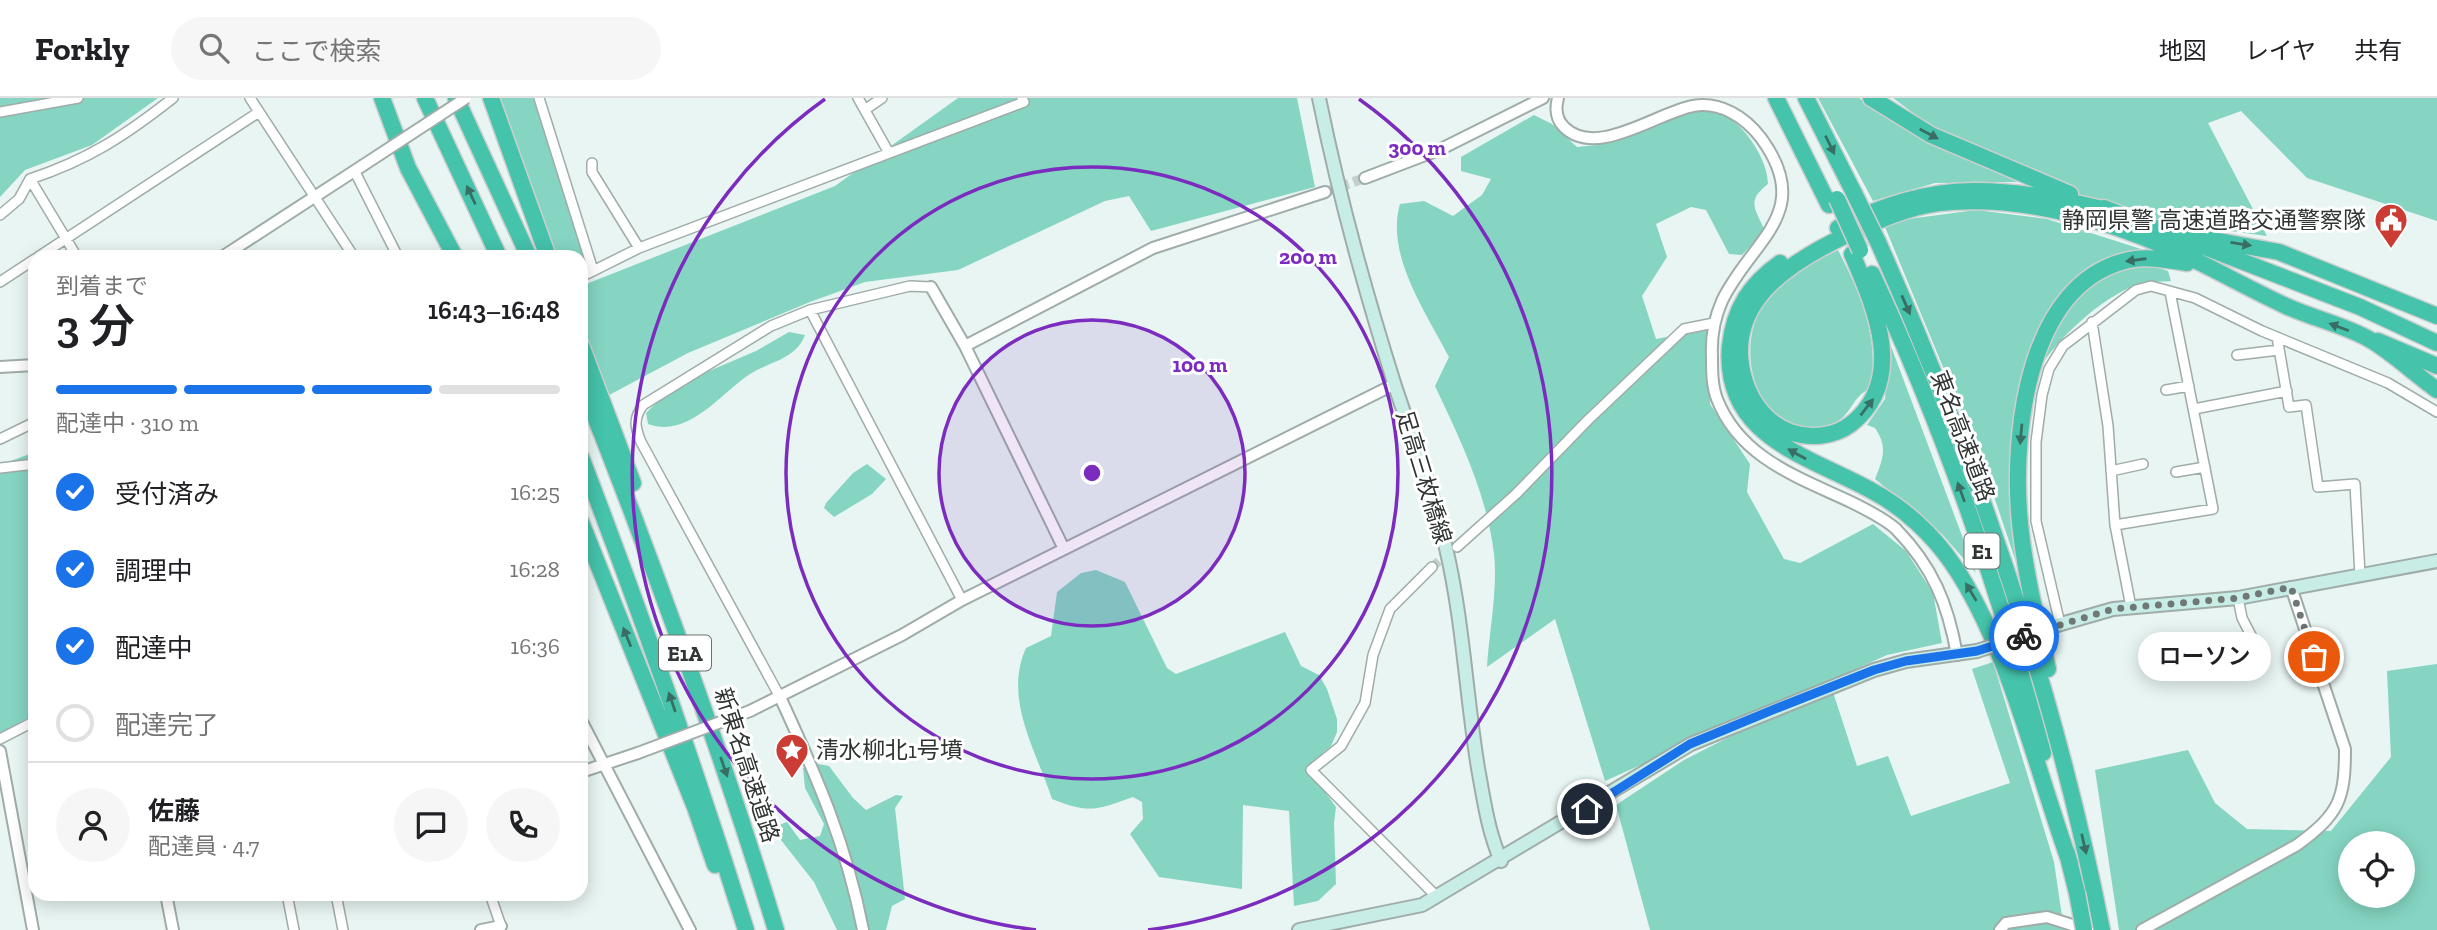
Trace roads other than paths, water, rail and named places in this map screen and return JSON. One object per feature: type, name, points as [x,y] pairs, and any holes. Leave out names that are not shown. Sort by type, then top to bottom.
[{"type":"highway","points":[[382,98],[408,168],[451,250]]},
{"type":"highway","points":[[425,98],[496,250]]},
{"type":"highway","points":[[456,98],[526,250]]},
{"type":"highway","points":[[491,98],[545,250]]},
{"type":"highway","points":[[1776,98],[1833,202]]},
{"type":"highway","name":"東名高速道路","points":[[1784,98],[1922,390],[1996,593],[2040,742],[2086,930]]},
{"type":"highway","name":"東名高速道路","points":[[1806,98],[1878,242],[1941,388],[1977,482],[2036,662],[2072,792],[2102,930]]},
{"type":"highway","points":[[1871,98],[1901,118],[1957,148],[2360,307],[2437,343]]},
{"type":"highway","points":[[2070,863],[1994,643],[1974,597],[1950,560],[1919,525],[1876,492],[1773,440],[1750,419],[1736,394],[1729,362],[1732,328],[1743,298],[1762,276],[1804,245],[1871,210],[1920,195],[1977,190],[2035,194],[2111,211]]},
{"type":"highway","points":[[1856,252],[1881,332],[1883,363],[1879,389],[1867,411],[1848,427],[1815,436],[1788,431],[1769,420],[1746,388],[1740,342],[1749,313],[1766,288],[1791,266],[1880,219],[1937,204],[2020,205],[2106,225],[2160,245],[2287,306],[2393,345],[2437,366]]},
{"type":"highway","points":[[2174,233],[2279,253],[2435,316]]},
{"type":"highway","points":[[2072,792],[2021,537],[2018,485],[2027,394],[2038,354],[2053,317],[2070,293],[2087,279],[2113,265],[2145,258],[2204,265]]},
{"type":"highway","points":[[2369,338],[2437,390]]},
{"type":"highway","points":[[2395,359],[2437,380]]},
{"type":"highway","points":[[588,364],[680,619],[706,712]]},
{"type":"highway","name":"新東名高速道路","points":[[588,399],[652,560],[706,712],[776,930]]},
{"type":"highway","name":"E1A","points":[[588,475],[637,603],[706,802],[746,930]]},
{"type":"highway","points":[[588,540],[695,807],[737,930]]},
{"type":"main road","name":"足高三枚橋線","points":[[1319,98],[1341,191],[1395,384],[1429,485],[1446,548],[1458,612],[1473,739],[1487,822],[1501,861]]},
{"type":"main road","points":[[1299,930],[1422,905],[1501,861],[1690,744],[1874,670],[1906,661],[1977,651],[2057,625],[2131,607],[2238,598],[2437,561]]},
{"type":"street","points":[[0,112],[78,98]]},
{"type":"street","points":[[0,215],[19,199],[30,179],[75,164],[101,150],[173,98]]},
{"type":"street","points":[[250,98],[350,250]]},
{"type":"street","points":[[233,250],[466,98]]},
{"type":"street","points":[[539,98],[580,250]]},
{"type":"street","points":[[858,98],[889,153]]},
{"type":"street","points":[[866,108],[882,98]]},
{"type":"street","points":[[588,274],[639,248],[1024,102],[1022,98]]},
{"type":"street","points":[[1365,178],[1441,149],[1543,98]]},
{"type":"street","points":[[1558,98],[1555,108],[1560,122],[1572,134],[1585,138],[1604,138],[1694,106],[1718,107],[1733,113],[1749,124],[1762,139],[1780,177],[1780,214],[1773,230],[1733,282],[1714,323],[1712,374],[1716,396],[1736,432],[1769,463],[1867,510],[1895,528],[1943,596],[1956,655]]},
{"type":"street","points":[[49,250],[259,112]]},
{"type":"street","points":[[592,163],[592,172],[639,248]]},
{"type":"street","points":[[359,169],[395,250]]},
{"type":"street","points":[[30,179],[73,250]]},
{"type":"street","points":[[965,346],[1153,248],[1325,192]]},
{"type":"street","points":[[0,282],[28,264]]},
{"type":"street","points":[[863,930],[852,873],[836,823],[780,697],[635,426],[636,414],[643,405],[771,326],[810,310],[910,286],[931,287],[965,346],[1064,549]]},
{"type":"street","points":[[2057,625],[2036,521],[2036,442],[2049,369],[2063,346],[2136,290],[2151,286],[2195,298],[2277,337],[2388,383],[2437,412]]},
{"type":"street","points":[[2115,525],[2213,509],[2170,292]]},
{"type":"street","points":[[810,310],[962,600]]},
{"type":"street","points":[[2092,322],[2111,471],[2115,525],[2131,607]]},
{"type":"street","points":[[1457,547],[1516,494],[1588,419],[1684,329],[1714,323]]},
{"type":"street","points":[[2277,337],[2288,407],[2306,405],[2318,488],[2355,484],[2360,575]]},
{"type":"street","points":[[2237,355],[2279,350]]},
{"type":"street","points":[[0,367],[28,365]]},
{"type":"street","points":[[588,770],[780,697],[902,635],[962,600],[1395,384]]},
{"type":"street","points":[[2166,390],[2189,386]]},
{"type":"street","points":[[2194,408],[2287,391]]},
{"type":"street","points":[[0,439],[28,425]]},
{"type":"street","points":[[2111,471],[2143,464]]},
{"type":"street","points":[[0,468],[28,465]]},
{"type":"street","points":[[2176,472],[2205,467]]},
{"type":"street","points":[[1432,567],[1390,609],[1373,655],[1365,703],[1342,746],[1311,770],[1437,897]]},
{"type":"street","points":[[2142,930],[2297,845],[2317,831],[2339,806],[2345,774],[2344,749],[2291,587]]},
{"type":"street","points":[[2238,598],[2242,618],[2255,643],[2251,655]]},
{"type":"street","points":[[0,739],[28,725]]},
{"type":"street","points":[[588,734],[690,930]]},
{"type":"street","points":[[0,751],[33,930]]},
{"type":"street","points":[[167,901],[173,930]]},
{"type":"street","points":[[288,901],[294,930]]},
{"type":"street","points":[[337,901],[343,930]]},
{"type":"street","points":[[481,930],[501,926],[493,901]]},
{"type":"street","points":[[2000,930],[2006,923],[2048,917],[2086,930]]},
{"type":"tunnel","points":[[1325,192],[1365,178]]},
{"type":"tunnel","points":[[1432,567],[1450,552]]},
{"type":"place","name":"静岡県警 高速道路交通警察隊","points":[[2391,250]]},
{"type":"place","name":"ローソン","points":[[2314,657]]},
{"type":"place","name":"清水柳北1号墳","points":[[792,780]]}]
